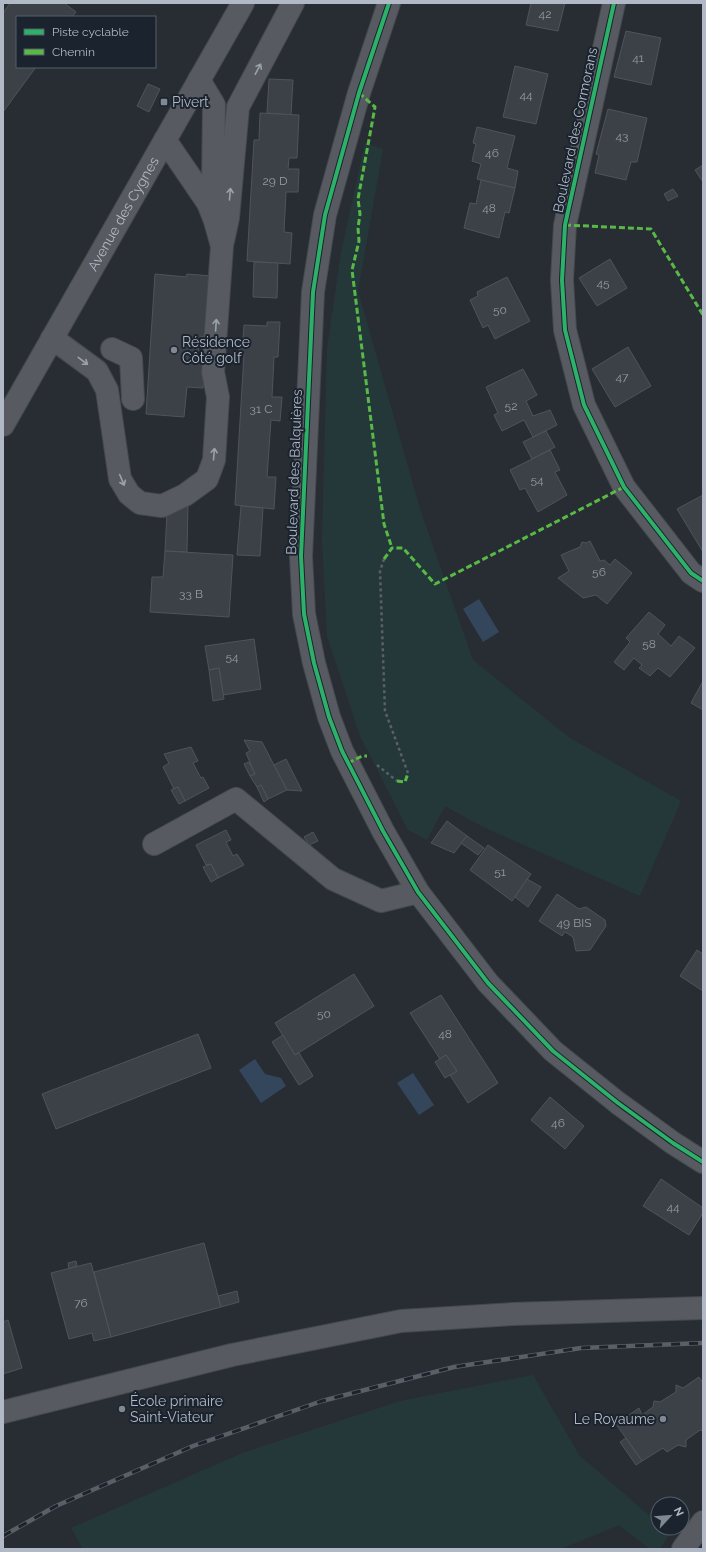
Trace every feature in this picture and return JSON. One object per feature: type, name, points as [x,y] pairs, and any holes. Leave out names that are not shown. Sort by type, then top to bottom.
[{"type":"street","name":"Avenue des Cygnes","points":[[3,425],[243,3]]},
{"type":"street","points":[[52,338],[97,371],[107,390],[120,479],[129,494],[140,502],[162,506],[185,494],[207,479],[214,460],[218,397],[213,372],[222,246],[228,218],[238,107],[293,3]]},
{"type":"street","name":"Boulevard des Balquières","points":[[389,3],[361,87],[325,216],[313,292],[301,556],[304,614],[314,663],[329,718],[348,763],[383,831],[418,892],[488,983],[553,1051],[618,1103],[703,1162]]},
{"type":"street","name":"Boulevard des Cormorans","points":[[614,3],[565,225],[562,280],[565,330],[584,405],[624,487],[690,573],[703,581]]},
{"type":"street","points":[[199,80],[214,105],[214,185],[208,203]]},
{"type":"street","points":[[165,140],[208,203],[222,246]]},
{"type":"street","points":[[112,349],[131,358],[133,399]]},
{"type":"street","points":[[154,844],[236,799],[333,879],[381,901],[418,892]]},
{"type":"street","points":[[3,1412],[232,1355],[401,1321],[513,1314],[703,1308]]},
{"type":"street","points":[[683,1549],[703,1522]]},
{"type":"path","points":[[384,559],[380,571],[385,710],[408,773]]},
{"type":"path","points":[[373,761],[397,781]]},
{"type":"green space","points":[[365,143],[383,149],[358,291],[420,509],[473,660],[570,738],[681,801],[640,896],[481,826],[445,806],[427,840],[408,830],[360,736],[327,636],[322,540],[327,348],[341,253]]},
{"type":"green space","points":[[533,1375],[579,1455],[650,1516],[650,1536],[668,1536],[660,1549],[650,1549],[619,1525],[561,1549],[83,1549],[71,1528],[245,1452],[400,1401]]},
{"type":"water","points":[[479,599],[499,632],[483,642],[463,609]]},
{"type":"water","points":[[255,1059],[265,1074],[281,1078],[286,1086],[261,1103],[239,1070]]},
{"type":"water","points":[[413,1073],[434,1105],[419,1115],[397,1083]]},
{"type":"building","points":[[10,3],[64,3],[76,12],[73,16],[16,16],[16,68],[35,68],[3,112],[3,13]]},
{"type":"building","points":[[531,3],[565,3],[558,31],[526,25]]},
{"type":"building","points":[[626,31],[661,38],[651,85],[614,77]]},
{"type":"building","points":[[515,66],[548,74],[536,124],[503,117]]},
{"type":"building","points":[[269,79],[293,80],[291,115],[267,113]]},
{"type":"building","points":[[148,84],[160,89],[149,112],[137,106]]},
{"type":"building","points":[[608,109],[647,118],[637,162],[631,162],[626,180],[595,173],[599,155],[596,154]]},
{"type":"building","points":[[260,113],[299,115],[297,158],[289,158],[288,169],[299,169],[298,192],[286,192],[284,232],[292,233],[290,264],[247,261],[254,140],[259,140]]},
{"type":"building","points":[[477,127],[515,136],[507,168],[518,171],[515,188],[477,179],[481,164],[472,161],[476,144],[473,143]]},
{"type":"building","points":[[703,165],[703,182],[695,170]]},
{"type":"building","points":[[481,180],[515,188],[509,213],[505,212],[499,238],[464,228],[470,203],[476,204]]},
{"type":"building","points":[[673,189],[678,196],[668,201],[664,194]]},
{"type":"building","points":[[610,259],[627,288],[597,306],[579,278]]},
{"type":"building","points":[[254,262],[278,263],[277,298],[253,297]]},
{"type":"building","name":"Résidence Côté golf","points":[[155,274],[186,277],[187,274],[212,276],[208,337],[198,336],[199,355],[205,356],[203,388],[187,387],[184,417],[146,414]]},
{"type":"building","points":[[507,277],[530,321],[495,339],[488,325],[483,328],[470,300],[478,296],[477,292]]},
{"type":"building","name":"Résidence Côté golf","points":[[267,322],[280,322],[278,357],[274,357],[272,397],[282,397],[280,421],[271,420],[267,477],[276,477],[274,509],[235,505],[244,354],[239,353],[240,340],[243,340],[244,325],[267,326]]},
{"type":"building","points":[[628,347],[651,386],[615,407],[592,369]]},
{"type":"building","points":[[523,369],[537,395],[526,401],[533,416],[550,410],[557,425],[533,437],[524,420],[502,431],[494,415],[498,413],[486,387]]},
{"type":"building","points":[[546,431],[555,447],[532,459],[523,442]]},
{"type":"building","points":[[550,450],[560,470],[555,472],[567,495],[538,512],[525,488],[520,490],[510,470]]},
{"type":"building","points":[[703,495],[703,552],[677,509]]},
{"type":"building","points":[[188,504],[187,552],[165,551],[167,513],[180,510]]},
{"type":"building","points":[[241,506],[263,508],[260,556],[237,555]]},
{"type":"building","points":[[590,541],[600,561],[604,560],[610,565],[615,559],[632,573],[607,604],[596,595],[583,598],[558,578],[569,571],[561,555],[580,547],[582,542],[586,543]]},
{"type":"building","points":[[165,551],[233,555],[229,617],[150,612],[152,577],[163,577]]},
{"type":"building","points":[[649,612],[665,625],[658,634],[671,646],[679,636],[695,648],[670,677],[658,668],[650,676],[639,668],[642,665],[634,658],[624,670],[614,662],[630,642],[626,638]]},
{"type":"building","points":[[254,639],[261,689],[223,695],[219,668],[209,670],[205,646]]},
{"type":"building","points":[[219,668],[224,699],[213,701],[209,670]]},
{"type":"building","points":[[703,681],[703,710],[691,703]]},
{"type":"building","points":[[244,740],[262,742],[287,790],[268,799],[261,785],[257,787],[250,776],[255,774],[246,753],[250,751]]},
{"type":"building","points":[[191,747],[198,761],[193,763],[201,778],[203,777],[209,788],[185,801],[178,787],[174,789],[163,767],[169,763],[164,754]]},
{"type":"building","points":[[286,759],[302,791],[287,790],[274,765]]},
{"type":"building","points":[[249,762],[255,774],[250,776],[244,764]]},
{"type":"building","points":[[261,785],[268,799],[264,802],[257,787]]},
{"type":"building","points":[[178,787],[185,801],[179,804],[171,790]]},
{"type":"building","points":[[447,821],[467,836],[454,853],[431,843]]},
{"type":"building","points":[[226,830],[231,840],[226,842],[233,856],[237,854],[244,865],[218,878],[211,864],[206,865],[196,845]]},
{"type":"building","points":[[313,832],[318,841],[309,845],[304,837]]},
{"type":"building","points":[[467,836],[484,848],[478,855],[461,843]]},
{"type":"building","points":[[488,845],[531,874],[512,901],[470,870]]},
{"type":"building","points":[[211,864],[218,878],[211,882],[203,867]]},
{"type":"building","points":[[527,879],[541,887],[528,907],[515,897]]},
{"type":"building","points":[[557,894],[579,909],[586,907],[605,920],[606,926],[590,950],[576,951],[573,937],[565,932],[562,936],[539,921]]},
{"type":"building","points":[[697,950],[703,954],[703,991],[680,976]]},
{"type":"building","points":[[354,974],[374,1006],[295,1055],[275,1023]]},
{"type":"building","points":[[441,995],[498,1083],[468,1103],[450,1075],[457,1071],[446,1055],[440,1059],[410,1013]]},
{"type":"building","points":[[198,1034],[211,1068],[56,1129],[42,1094]]},
{"type":"building","points":[[283,1035],[295,1055],[299,1053],[313,1076],[299,1085],[272,1042]]},
{"type":"building","points":[[446,1055],[457,1071],[445,1078],[435,1062]]},
{"type":"building","points":[[550,1097],[584,1126],[565,1149],[531,1120]]},
{"type":"building","points":[[661,1179],[703,1208],[703,1213],[689,1235],[643,1206]]},
{"type":"building","points":[[204,1243],[221,1307],[111,1337],[94,1272]]},
{"type":"building","points":[[76,1261],[77,1266],[69,1269],[68,1263]]},
{"type":"building","points":[[91,1263],[111,1337],[94,1341],[92,1333],[69,1339],[51,1273]]},
{"type":"building","points":[[237,1291],[239,1302],[221,1307],[218,1296]]},
{"type":"building","points":[[8,1320],[22,1368],[3,1374],[3,1322]]},
{"type":"building","name":"Le Royaume","points":[[699,1377],[703,1383],[703,1431],[700,1430],[686,1440],[686,1447],[678,1445],[667,1452],[663,1448],[642,1461],[616,1424],[639,1408],[642,1415],[653,1407],[654,1401],[660,1402],[676,1392],[676,1385],[683,1388]]},
{"type":"building","points":[[626,1438],[642,1461],[636,1465],[620,1442]]},
{"type":"railway","points":[[3,1536],[56,1506],[193,1446],[322,1401],[454,1367],[581,1348],[703,1343]]},
{"type":"marked path","points":[[359,93],[375,107],[358,199],[360,214],[358,228],[359,241],[352,270],[384,524],[392,548]]},
{"type":"marked path","points":[[565,225],[651,229],[703,315]]},
{"type":"marked path","points":[[384,559],[392,548],[403,548],[435,584],[624,487]]},
{"type":"marked path","points":[[348,763],[362,756],[367,756]]},
{"type":"marked path","points":[[397,781],[405,782],[408,773]]},
{"type":"cycle path","points":[[389,3],[359,93],[325,215],[313,292],[301,556],[304,614],[314,663],[329,717],[342,751],[383,831],[418,892],[488,983],[553,1051],[618,1103],[673,1143],[703,1162]]},
{"type":"cycle path","points":[[614,3],[565,225],[562,280],[565,330],[584,405],[624,487],[691,573],[703,581]]},
{"type":"place","name":"Pivert","points":[[164,102]]},
{"type":"place","name":"Résidence Côté golf","points":[[174,350]]},
{"type":"place","name":"École primaire Saint-Viateur","points":[[122,1409]]},
{"type":"place","name":"Le Royaume","points":[[663,1419]]}]
